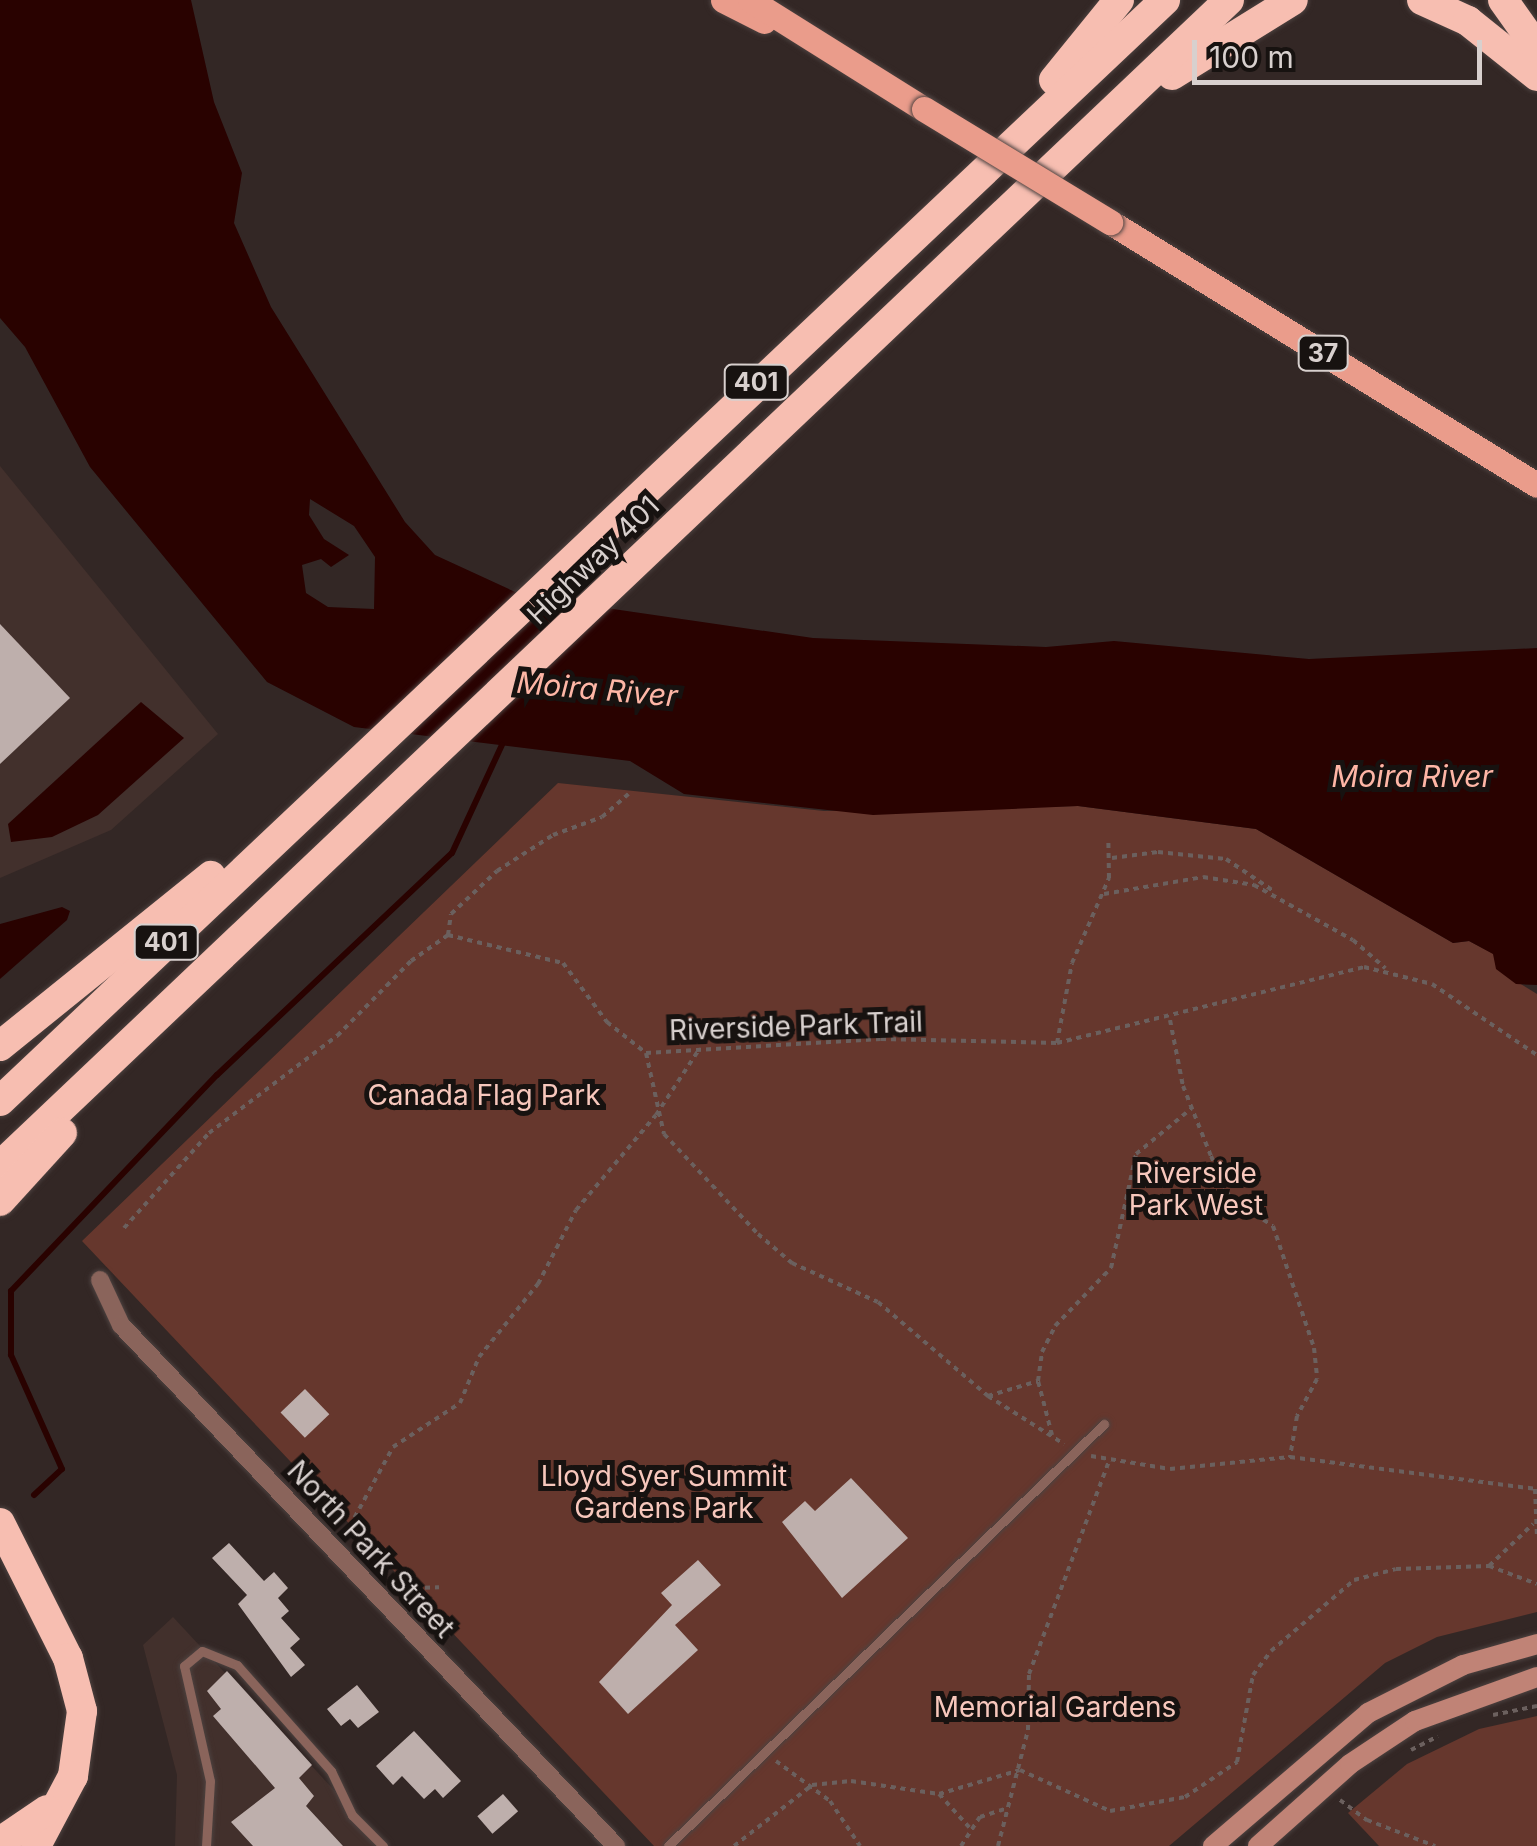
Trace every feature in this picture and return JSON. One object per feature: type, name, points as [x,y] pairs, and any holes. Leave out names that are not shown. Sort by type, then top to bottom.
[{"type":"highway","points":[[965,186],[1119,0]]},
{"type":"highway","name":"Highway 401","points":[[0,1101],[548,578],[1165,0]]},
{"type":"highway","name":"Highway 401","points":[[0,1166],[1228,0]]},
{"type":"highway","points":[[971,244],[1180,69],[1293,0]]},
{"type":"highway","points":[[1422,0],[1468,21],[1537,76]]},
{"type":"highway","points":[[1503,0],[1537,48]]},
{"type":"highway","points":[[0,1046],[340,777]]},
{"type":"highway","points":[[0,1201],[237,943]]},
{"type":"highway","points":[[2,1530],[77,1685],[82,1731],[74,1776],[36,1846]]},
{"type":"highway","points":[[0,1842],[38,1820],[74,1776]]},
{"type":"main road","points":[[722,0],[867,74]]},
{"type":"main road","name":"37","points":[[750,0],[1537,485]]},
{"type":"main road","points":[[1214,1846],[1368,1713],[1463,1665],[1537,1644]]},
{"type":"main road","points":[[1258,1846],[1350,1764],[1415,1721],[1537,1677]]},
{"type":"street","name":"North Park Street","points":[[100,1280],[121,1325],[616,1846]]},
{"type":"lane","points":[[668,1846],[1104,1424]]},
{"type":"lane","points":[[206,1846],[210,1781],[184,1666],[202,1651],[237,1664],[331,1771],[352,1815],[383,1846]]},
{"type":"path","points":[[124,1228],[209,1133],[337,1036],[410,961],[448,935],[452,914],[497,871],[552,836],[602,817],[628,794]]},
{"type":"path","points":[[1057,1043],[1072,963],[1104,894],[1110,859],[1108,839]]},
{"type":"path","points":[[1110,859],[1158,852],[1226,860],[1248,868],[1278,896],[1385,968]]},
{"type":"path","points":[[1104,894],[1223,877],[1278,896]]},
{"type":"path","name":"Riverside Park Trail","points":[[448,935],[563,963],[608,1022],[646,1053],[700,1048],[1057,1043],[1170,1020],[1331,972],[1385,968],[1473,1006],[1537,1056]]},
{"type":"path","points":[[1170,1020],[1192,1108],[1230,1198],[1273,1226],[1314,1348],[1317,1379],[1297,1416],[1290,1457]]},
{"type":"path","points":[[354,1526],[393,1447],[460,1403],[479,1357],[538,1284],[576,1210],[656,1116],[700,1048]]},
{"type":"path","points":[[646,1053],[656,1116],[664,1134],[758,1234],[792,1263],[878,1302],[988,1396],[1052,1437],[1109,1462],[1170,1469],[1290,1457],[1536,1489],[1537,1536]]},
{"type":"path","points":[[1052,1437],[1038,1381],[1055,1326],[1111,1268],[1136,1154],[1192,1108]]},
{"type":"path","points":[[988,1396],[1038,1381]]},
{"type":"path","points":[[998,1846],[1020,1770],[1029,1674],[1109,1462]]},
{"type":"path","points":[[1488,1566],[1534,1524]]},
{"type":"path","points":[[734,1846],[812,1785],[852,1781],[939,1794],[1020,1770],[1110,1811],[1211,1786],[1236,1762],[1252,1675],[1354,1580],[1396,1568],[1488,1566],[1537,1584]]},
{"type":"path","points":[[415,1588],[439,1587]]},
{"type":"path","points":[[1485,1718],[1537,1706]]},
{"type":"path","points":[[1399,1756],[1453,1729]]},
{"type":"path","points":[[765,1752],[812,1785],[860,1846]]},
{"type":"path","points":[[1328,1812],[1353,1789]]},
{"type":"path","points":[[939,1794],[970,1827]]},
{"type":"path","points":[[1340,1800],[1368,1820],[1435,1846]]},
{"type":"path","points":[[961,1846],[970,1827],[1006,1808]]},
{"type":"shaded area","points":[[0,466],[218,734],[111,830],[0,878]]},
{"type":"shaded area","points":[[173,1617],[386,1846],[175,1846],[177,1775],[143,1645]]},
{"type":"green space","name":"Riverside Park West","points":[[558,783],[824,811],[1078,806],[1256,829],[1453,943],[1469,941],[1494,954],[1497,969],[1537,994],[1537,1612],[1437,1637],[1385,1663],[1169,1846],[654,1846],[82,1241]]},
{"type":"green space","points":[[1537,1716],[1537,1846],[1379,1846],[1348,1813],[1407,1764],[1479,1729]]},
{"type":"water","name":"Moira River","points":[[0,0],[191,0],[214,102],[242,173],[234,223],[271,307],[405,522],[435,555],[524,596],[813,638],[1046,647],[1114,641],[1309,659],[1537,648],[1537,985],[1516,984],[1496,969],[1493,954],[1469,941],[1453,943],[1256,829],[1078,806],[873,815],[684,794],[630,761],[354,727],[267,682],[90,467],[25,347],[0,318]],"holes":[[[310,499],[354,526],[375,557],[374,609],[328,607],[306,593],[302,565],[321,559],[331,567],[349,555],[324,539],[309,515]]]},
{"type":"water","points":[[141,702],[184,738],[98,815],[52,837],[11,842],[8,824]]},
{"type":"water","points":[[62,907],[70,911],[67,920],[0,979],[0,924]]},
{"type":"building","points":[[0,624],[70,698],[0,764]]},
{"type":"building","points":[[305,1389],[329,1414],[305,1438],[281,1413]]},
{"type":"building","points":[[851,1478],[908,1538],[842,1598],[782,1522],[805,1501],[815,1511]]},
{"type":"building","points":[[229,1543],[264,1581],[274,1572],[288,1588],[278,1598],[289,1611],[281,1618],[300,1639],[290,1648],[305,1665],[291,1677],[238,1604],[247,1595],[212,1558]]},
{"type":"building","points":[[698,1560],[721,1585],[675,1625],[698,1650],[628,1714],[599,1682],[672,1605],[661,1593]]},
{"type":"building","points":[[227,1671],[312,1765],[299,1778],[314,1796],[306,1806],[343,1846],[253,1846],[231,1822],[275,1788],[213,1716],[221,1709],[207,1691]]},
{"type":"building","points":[[357,1685],[379,1712],[358,1728],[350,1719],[341,1726],[327,1709]]},
{"type":"building","points":[[414,1731],[461,1781],[443,1798],[435,1789],[424,1799],[402,1776],[393,1785],[376,1766]]},
{"type":"building","points":[[503,1794],[518,1811],[492,1834],[477,1816]]},
{"type":"waterway","points":[[34,1495],[62,1469],[11,1355],[11,1291],[217,1075],[452,853],[502,745]]},
{"type":"park label","name":"Canada Flag Park","points":[[484,1095]]},
{"type":"park label","name":"Lloyd Syer Summit Gardens Park","points":[[664,1492]]},
{"type":"park label","name":"Memorial Gardens","points":[[1055,1707]]}]
